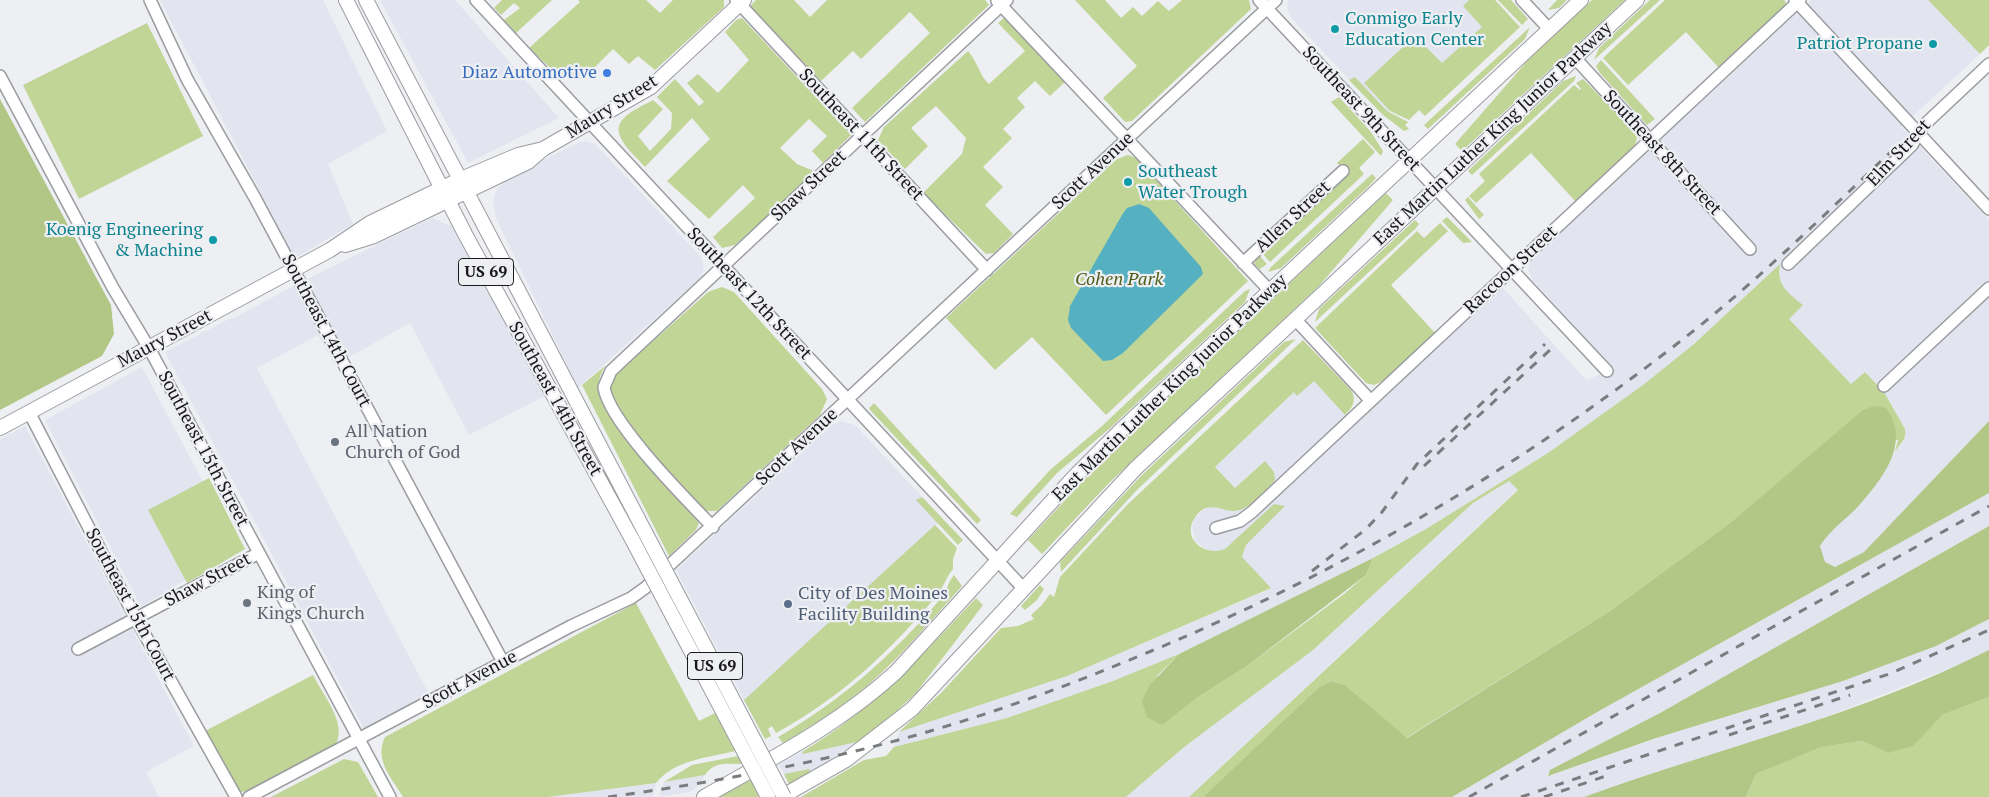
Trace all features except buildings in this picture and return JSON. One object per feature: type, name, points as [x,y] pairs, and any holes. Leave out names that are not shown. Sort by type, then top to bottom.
[{"type":"main road","name":"Southeast 14th Street","points":[[346,0],[444,195],[633,541],[768,797]]},
{"type":"main road","name":"Southeast 14th Street","points":[[366,0],[782,797]]},
{"type":"main road","name":"East Martin Luther King Junior Parkway","points":[[704,797],[810,738],[871,695],[896,672],[1075,476],[1123,428],[1411,162],[1581,0]]},
{"type":"main road","name":"East Martin Luther King Junior Parkway","points":[[782,797],[846,760],[904,715],[934,687],[1023,588],[1136,468],[1637,0]]},
{"type":"main road","name":"Maury Street","points":[[0,428],[330,250],[370,223],[444,195],[518,155],[543,149],[651,87],[740,1]]},
{"type":"street","name":"Southeast 14th Court","points":[[150,0],[187,79],[255,198],[503,662]]},
{"type":"street","name":"Southeast 12th Street","points":[[476,0],[1023,588]]},
{"type":"street","name":"Scott Avenue","points":[[248,797],[503,662],[631,598],[645,588],[713,527],[1127,139],[1263,4],[1276,0]]},
{"type":"street","points":[[1522,0],[1550,30]]},
{"type":"street","name":"Southeast 11th Street","points":[[740,1],[987,270]]},
{"type":"street","points":[[1798,1],[1989,208]]},
{"type":"street","name":"Raccoon Street","points":[[1216,528],[1240,521],[1252,512],[1798,1]]},
{"type":"street","points":[[1001,2],[1270,291]]},
{"type":"street","name":"Shaw Street","points":[[713,527],[665,477],[612,409],[604,387],[611,371],[862,136],[1001,2]]},
{"type":"street","name":"Southeast 9th Street","points":[[1263,4],[1607,371]]},
{"type":"street","name":"Southeast 8th Street","points":[[1575,58],[1750,249]]},
{"type":"street","name":"Elm Street","points":[[1788,264],[1912,145],[1922,127],[1989,64]]},
{"type":"street","name":"Southeast 15th Street","points":[[0,76],[112,288],[149,348],[390,797]]},
{"type":"street","name":"Allen Street","points":[[1243,263],[1342,170]]},
{"type":"street","points":[[1884,386],[1989,288]]},
{"type":"street","points":[[1295,319],[1370,400]]},
{"type":"street","name":"Southeast 15th Court","points":[[29,412],[136,619],[236,797]]},
{"type":"street","name":"Shaw Street","points":[[78,649],[259,553]]},
{"type":"shaded area","points":[[160,0],[323,0],[387,131],[328,164],[353,224],[295,258]]},
{"type":"shaded area","points":[[380,0],[455,0],[559,118],[468,163]]},
{"type":"shaded area","points":[[1288,0],[1469,0],[1463,6],[1482,27],[1384,116],[1292,19],[1287,9]]},
{"type":"shaded area","points":[[1811,0],[1928,0],[1980,54],[1901,127],[1989,220],[1989,421],[1864,552],[1835,567],[1825,562],[1820,546],[1827,535],[1863,502],[1885,472],[1895,451],[1904,441],[1905,429],[1884,392],[1865,372],[1851,385],[1788,318],[1789,294],[1779,280],[1780,264],[1694,344],[1589,425],[1548,453],[1426,529],[1373,558],[1179,654],[1113,681],[1007,718],[894,747],[899,732],[1067,676],[1270,589],[1242,558],[1246,545],[1284,506],[1217,553],[1209,552],[1195,541],[1192,526],[1194,519],[1209,507],[1238,511],[1250,505],[1265,461],[1235,488],[1215,467],[1294,392],[1298,395],[1314,380],[1354,424],[1502,287],[1586,380],[1614,369],[1532,279],[1528,270],[1531,260]]},
{"type":"shaded area","points":[[585,141],[595,144],[600,149],[702,258],[704,270],[699,279],[578,388],[496,218],[493,201],[497,189],[508,178],[575,144]]},
{"type":"shaded area","points":[[432,218],[451,226],[545,396],[469,435],[410,323],[335,365],[318,335],[257,368],[430,696],[365,731],[165,352],[303,281]]},
{"type":"shaded area","points":[[142,367],[238,548],[141,607],[45,420]]},
{"type":"shaded area","points":[[841,421],[855,425],[943,519],[744,700],[676,570],[832,425]]},
{"type":"shaded area","points":[[25,426],[194,746],[146,772],[159,797],[0,797],[0,439]]},
{"type":"shaded area","points":[[1509,481],[1518,489],[1189,797],[1126,797],[1183,748],[1313,650],[1473,503]]},
{"type":"shaded area","points":[[1989,493],[1989,526],[1660,713],[1547,773],[1548,776],[1656,738],[1843,681],[1936,646],[1989,619],[1989,650],[1963,663],[1800,727],[1584,797],[1452,797],[1599,711]]},
{"type":"shaded area","points":[[857,742],[810,772],[808,769],[784,774],[779,765],[802,752],[804,754]]},
{"type":"shaded area","points":[[705,775],[698,786],[690,792],[659,797],[664,782]]},
{"type":"shaded area","points":[[656,783],[653,797],[548,797]]},
{"type":"green space","points":[[502,0],[552,0],[516,33],[504,20],[520,8],[514,3],[501,15],[494,8]]},
{"type":"green space","points":[[578,0],[646,0],[660,13],[673,0],[724,0],[724,7],[655,70],[638,56],[629,64],[613,49],[583,79],[557,74],[529,48],[580,2]]},
{"type":"green space","points":[[756,0],[794,0],[810,17],[827,0],[985,0],[989,5],[865,122],[852,108],[930,33],[910,12],[861,59],[853,51],[821,81],[750,6]]},
{"type":"green space","points":[[1075,0],[1105,0],[1121,18],[1133,7],[1142,16],[1158,1],[1169,11],[1182,0],[1249,0],[1251,9],[1132,121],[1125,122],[1103,98],[1137,66]]},
{"type":"green space","points":[[1469,0],[1495,0],[1520,27],[1425,116],[1419,110],[1409,120],[1390,111],[1364,83],[1415,36],[1442,63],[1482,27],[1463,6]]},
{"type":"green space","points":[[1498,0],[1511,0],[1528,19],[1522,25]]},
{"type":"green space","points":[[1557,0],[1567,0],[1559,8],[1548,10]]},
{"type":"green space","points":[[1592,0],[1625,0],[1462,151],[1455,144],[1529,59]]},
{"type":"green space","points":[[1650,0],[1660,0],[1594,60],[1599,48]]},
{"type":"green space","points":[[1665,0],[1784,0],[1786,3],[1785,7],[1719,68],[1686,32],[1628,85],[1603,58]]},
{"type":"green space","points":[[1928,0],[1989,0],[1989,45],[1980,54]]},
{"type":"green space","points":[[742,18],[851,135],[823,163],[812,151],[827,136],[809,119],[780,148],[797,164],[816,172],[735,245],[722,248],[713,237],[755,198],[743,185],[709,219],[667,181],[710,139],[692,118],[645,167],[625,145],[619,132],[619,125],[629,113],[653,100],[663,109],[638,136],[650,151],[671,129],[672,113],[657,97],[675,79],[699,106],[704,102],[687,83],[698,74],[718,93],[749,60],[725,32],[736,20]]},
{"type":"green space","points":[[1004,18],[1066,81],[1050,96],[1035,81],[1017,98],[1025,107],[1003,129],[1012,138],[983,167],[1003,187],[985,205],[1013,234],[994,253],[986,254],[923,193],[962,154],[966,138],[936,106],[911,128],[928,146],[905,169],[878,140],[884,127],[968,51],[989,84],[1025,51],[998,23]]},
{"type":"green space","points":[[147,23],[203,136],[79,199],[23,85]]},
{"type":"green space","points":[[1530,27],[1525,39],[1428,129],[1424,125]]},
{"type":"green space","points":[[1601,60],[1655,119],[1647,125],[1600,73],[1596,66]]},
{"type":"green space","points":[[1576,76],[1574,81],[1472,175],[1468,171],[1563,81]]},
{"type":"green space","points":[[1355,77],[1387,111],[1408,122],[1405,125],[1409,129],[1404,131],[1383,115],[1349,80]]},
{"type":"green space","points":[[1583,79],[1635,132],[1637,139],[1635,145],[1576,202],[1531,153],[1476,203],[1469,196],[1485,181],[1479,174],[1574,85],[1580,90],[1576,83]]},
{"type":"green space","points":[[1339,97],[1371,132],[1383,151],[1381,156],[1331,102]]},
{"type":"green space","points":[[0,99],[111,305],[114,334],[102,356],[0,410]]},
{"type":"green space","points":[[1363,139],[1375,152],[1359,168],[1364,174],[1270,262],[1262,253],[1347,173],[1337,163]]},
{"type":"green space","name":"Cohen Park","points":[[1128,155],[1136,158],[1248,281],[1106,415],[1032,337],[995,370],[946,318],[1117,159]]},
{"type":"green space","points":[[1372,174],[1376,178],[1369,186],[1281,268],[1268,272],[1271,267]]},
{"type":"green space","points":[[1386,193],[1393,200],[1319,286],[1110,482],[1042,554],[1028,540],[1098,465]]},
{"type":"green space","points":[[1468,197],[1484,215],[1479,219],[1465,200]]},
{"type":"green space","points":[[1447,217],[1472,242],[1463,243],[1442,221]]},
{"type":"green space","points":[[1415,220],[1419,224],[1415,229],[1315,322],[1319,309]]},
{"type":"green space","points":[[1440,223],[1448,231],[1391,285],[1435,333],[1383,381],[1374,385],[1366,383],[1315,328],[1417,231],[1424,238]]},
{"type":"green space","points":[[1259,255],[1267,264],[1260,269],[1254,264]]},
{"type":"green space","points":[[1780,264],[1780,278],[1784,288],[1803,305],[1789,319],[1851,384],[1865,372],[1884,392],[1905,429],[1905,436],[1895,451],[1898,440],[1839,431],[1730,523],[1610,611],[1406,738],[1345,685],[1332,681],[1319,687],[1203,797],[1189,797],[1518,490],[1509,481],[1473,503],[1313,650],[1183,748],[1126,797],[801,797],[864,760],[886,756],[894,747],[1007,718],[1113,681],[1179,654],[1157,676],[1195,699],[1247,666],[1344,594],[1366,575],[1373,558],[1426,529],[1548,453],[1643,385],[1694,344]]},
{"type":"green space","points":[[722,287],[734,292],[822,389],[827,399],[820,415],[717,511],[705,511],[665,470],[638,438],[609,390],[614,376],[708,292]]},
{"type":"green space","points":[[1250,289],[1245,302],[1109,429],[1057,473],[1017,517],[1010,514],[1050,470],[1102,426],[1245,291]]},
{"type":"green space","points":[[1296,339],[1136,491],[1061,572],[1060,562],[1143,474],[1284,342]]},
{"type":"green space","points":[[1303,340],[1351,390],[1354,397],[1352,406],[1345,415],[1314,381],[1297,396],[1294,392],[1215,467],[1235,488],[1265,461],[1274,472],[1275,480],[1268,489],[1245,508],[1234,511],[1210,507],[1199,512],[1191,526],[1193,539],[1198,544],[1203,548],[1217,551],[1225,549],[1274,504],[1285,506],[1246,545],[1242,557],[1271,588],[1067,676],[899,732],[942,692],[1001,628],[1018,626],[1034,619],[1031,615],[1050,594],[1054,597],[1060,577],[1127,505]]},
{"type":"green space","points":[[605,366],[600,377],[599,386],[600,396],[605,407],[699,523],[696,530],[669,556],[582,385]]},
{"type":"green space","points":[[874,403],[981,520],[977,524],[871,411],[869,408]]},
{"type":"green space","points":[[1874,406],[1886,408],[1893,420],[1896,433],[1892,457],[1872,491],[1820,546],[1825,562],[1835,567],[1864,552],[1989,421],[1989,493],[1599,711],[1452,797],[1203,797],[1319,687],[1332,681],[1345,685],[1407,738],[1610,611],[1730,523],[1863,410]]},
{"type":"green space","points":[[209,478],[245,549],[187,583],[148,510]]},
{"type":"green space","points":[[922,497],[963,540],[958,545],[916,500]]},
{"type":"green space","points":[[935,525],[957,548],[953,559],[953,569],[937,595],[883,654],[843,689],[799,720],[776,733],[772,726],[768,729],[771,736],[765,739],[744,700]]},
{"type":"green space","points":[[1989,526],[1989,619],[1936,646],[1843,681],[1656,738],[1548,776],[1550,770],[1660,713]]},
{"type":"green space","points":[[1373,558],[1366,575],[1247,666],[1195,699],[1162,725],[1147,717],[1142,701],[1149,686],[1179,654]]},
{"type":"green space","points":[[954,575],[962,586],[894,661],[849,700],[783,743],[778,737],[824,708],[886,657],[941,598]]},
{"type":"green space","points":[[1040,585],[1044,589],[1037,600],[1025,610],[1021,606]]},
{"type":"green space","points":[[976,598],[983,605],[916,693],[889,718],[857,742],[803,754],[802,752],[852,718],[874,700],[935,642]]},
{"type":"green space","points":[[636,603],[699,721],[715,713],[735,751],[683,764],[664,775],[656,783],[548,797],[403,797],[385,768],[381,753],[385,737]]},
{"type":"green space","points":[[1989,650],[1989,697],[1942,715],[1913,746],[1888,753],[1862,741],[1821,747],[1756,774],[1746,797],[1584,797],[1891,694]]},
{"type":"green space","points":[[313,675],[336,718],[339,736],[336,744],[248,791],[241,792],[237,789],[205,731]]},
{"type":"green space","points":[[1989,697],[1989,797],[1746,797],[1756,774],[1820,747],[1862,741],[1888,753],[1942,715]]},
{"type":"green space","points":[[738,756],[742,764],[721,764],[712,767],[705,775],[664,782],[692,765]]},
{"type":"green space","points":[[344,759],[358,762],[378,797],[271,797]]},
{"type":"green space","points":[[809,769],[810,772],[789,784],[784,774]]},
{"type":"green space","points":[[751,780],[759,797],[719,797]]},
{"type":"water","points":[[1139,204],[1149,208],[1201,267],[1203,274],[1123,353],[1112,360],[1103,361],[1071,328],[1068,320],[1070,306],[1122,215],[1127,208]]},
{"type":"railway","points":[[608,797],[685,786],[799,764],[940,728],[1045,693],[1096,673],[1270,598],[1411,523],[1480,482],[1613,392],[1678,343],[1735,296],[1898,145]]},
{"type":"railway","points":[[1312,571],[1366,529],[1382,512],[1417,464],[1545,344]]},
{"type":"railway","points":[[1424,466],[1550,350]]},
{"type":"railway","points":[[1469,797],[1989,506]]},
{"type":"railway","points":[[1521,797],[1889,674],[1989,630]]},
{"type":"railway","points":[[1729,735],[1850,695]]},
{"type":"railway","points":[[1544,797],[1606,776]]},
{"type":"place","name":"Conmigo Early Education Center","points":[[1335,29]]},
{"type":"place","name":"Patriot Propane","points":[[1933,44]]},
{"type":"place","name":"Diaz Automotive","points":[[607,73]]},
{"type":"place","name":"Southeast Water Trough","points":[[1128,182]]},
{"type":"place","name":"Koenig Engineering & Machine","points":[[213,240]]},
{"type":"place","name":"All Nation Church of God","points":[[335,442]]},
{"type":"place","name":"King of Kings Church","points":[[247,603]]},
{"type":"place","name":"City of Des Moines Facility Building","points":[[788,604]]}]
